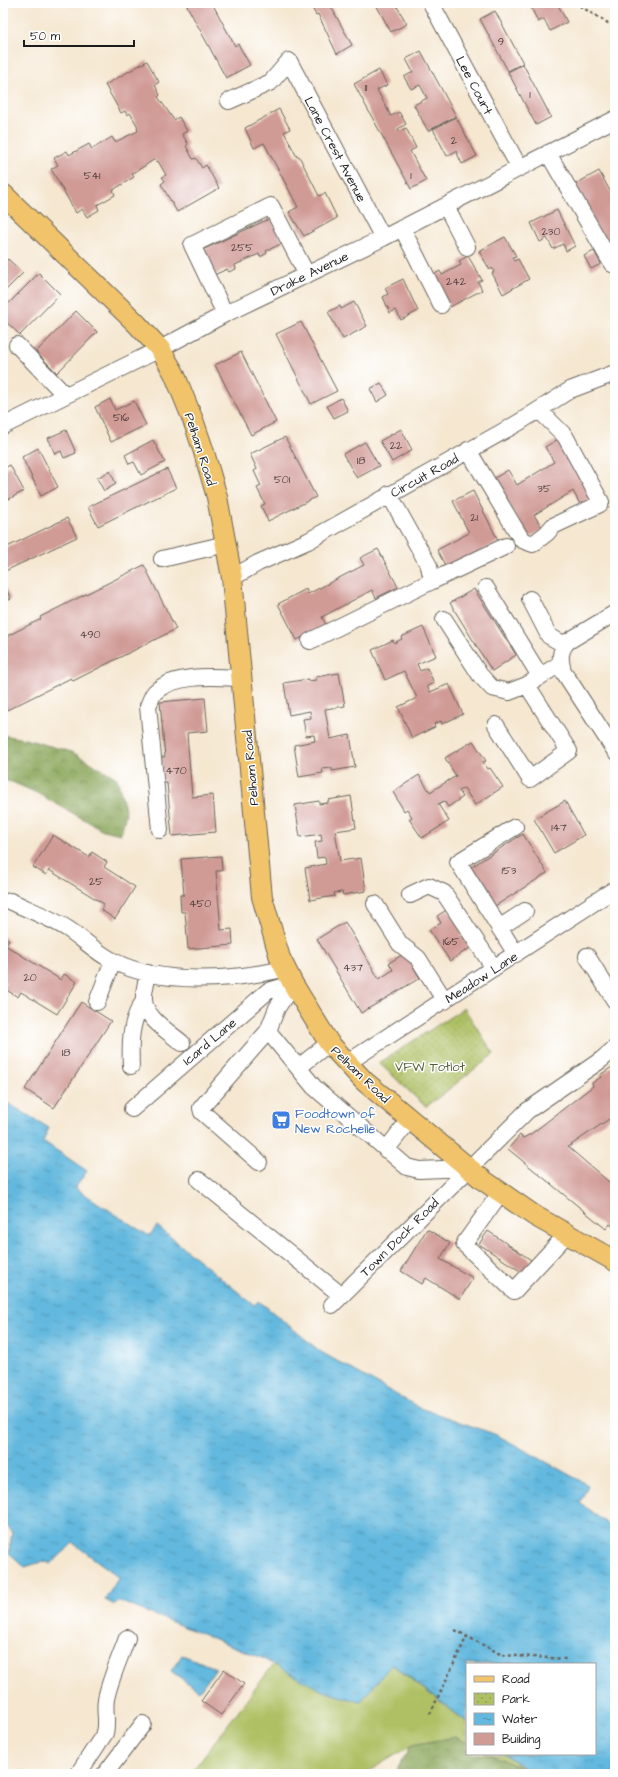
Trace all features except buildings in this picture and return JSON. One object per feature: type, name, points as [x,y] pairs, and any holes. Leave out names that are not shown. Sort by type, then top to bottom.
[{"type":"main road","name":"Pelham Road","points":[[3,194],[136,323],[160,349],[174,373],[203,449],[216,497],[232,578],[262,897],[288,977],[329,1043],[364,1081],[453,1154],[467,1168],[500,1192],[535,1216],[615,1261]]},
{"type":"street","name":"Lee Court","points":[[431,3],[519,167]]},
{"type":"street","name":"Lane Crest Avenue","points":[[229,101],[271,82],[289,61],[383,238]]},
{"type":"street","name":"Drake Avenue","points":[[3,426],[160,349],[225,314],[383,238],[615,119]]},
{"type":"street","points":[[548,153],[612,264]]},
{"type":"street","points":[[225,314],[192,245],[271,206],[307,274]]},
{"type":"street","points":[[446,206],[467,247]]},
{"type":"street","points":[[402,228],[441,305]]},
{"type":"street","points":[[17,345],[65,395]]},
{"type":"street","name":"Circuit Road","points":[[232,578],[258,564],[308,541],[388,494],[538,410],[570,390],[615,373]]},
{"type":"street","points":[[468,450],[522,540],[533,544],[538,542],[553,526],[600,504],[601,502],[565,436],[538,410]]},
{"type":"street","points":[[388,494],[429,566],[432,581]]},
{"type":"street","points":[[162,559],[226,544]]},
{"type":"street","points":[[310,641],[506,546]]},
{"type":"street","points":[[486,588],[540,676]]},
{"type":"street","points":[[530,599],[549,636],[565,645]]},
{"type":"street","points":[[615,613],[565,645],[561,650],[560,658],[563,671],[615,751]]},
{"type":"street","points":[[444,619],[480,675],[492,688],[509,692],[527,685],[561,662]]},
{"type":"street","points":[[160,830],[148,706],[154,693],[170,683],[204,676],[242,678]]},
{"type":"street","points":[[496,725],[530,779],[569,751],[527,685]]},
{"type":"street","points":[[515,827],[458,862],[516,954]]},
{"type":"street","points":[[410,895],[428,886],[444,893],[494,968]]},
{"type":"street","name":"Meadow Lane","points":[[347,1064],[615,889]]},
{"type":"street","points":[[10,901],[67,928],[112,961],[139,971],[204,978],[255,975],[288,977],[268,1030],[201,1108],[202,1112],[259,1162]]},
{"type":"street","points":[[375,904],[400,944],[418,958],[445,1001]]},
{"type":"street","points":[[499,928],[525,911]]},
{"type":"street","points":[[587,956],[615,1001]]},
{"type":"street","points":[[97,1002],[112,961]]},
{"type":"street","points":[[131,1066],[133,1027],[137,1011],[144,1001],[148,973]]},
{"type":"street","name":"Icard Lane","points":[[132,1109],[268,991],[288,977]]},
{"type":"street","points":[[144,1001],[150,1015],[182,1043]]},
{"type":"street","points":[[268,1030],[314,1086],[407,1167],[419,1170],[467,1168]]},
{"type":"street","points":[[299,1068],[329,1043]]},
{"type":"street","name":"Town Dock Road","points":[[199,1180],[337,1300],[467,1168],[527,1111],[596,1064],[615,1048]]},
{"type":"street","points":[[386,1150],[410,1119]]},
{"type":"street","points":[[500,1192],[464,1244],[514,1291],[567,1234]]},
{"type":"street","points":[[78,1774],[105,1733],[107,1726],[104,1712],[106,1699],[127,1638]]},
{"type":"street","points":[[105,1774],[143,1724]]},
{"type":"path","points":[[575,3],[608,23],[615,24]]},
{"type":"path","points":[[456,1630],[502,1655],[566,1659]]},
{"type":"path","points":[[430,1714],[467,1636]]},
{"type":"green space","points":[[3,735],[25,739],[72,752],[117,778],[126,813],[121,834],[103,830],[35,792],[12,782],[3,780]]},
{"type":"green space","name":"VFW Totlot","points":[[464,1008],[494,1054],[426,1107],[379,1063]]},
{"type":"green space","points":[[274,1664],[323,1691],[391,1664],[466,1721],[466,1742],[455,1737],[412,1745],[364,1774],[190,1774]]},
{"type":"green space","points":[[455,1737],[466,1742],[466,1755],[493,1755],[532,1774],[394,1774],[412,1745]]},
{"type":"green space","points":[[493,1755],[506,1755],[523,1769]]},
{"type":"water","points":[[3,1079],[5,1082],[6,1102],[49,1128],[43,1141],[87,1171],[75,1188],[149,1236],[157,1226],[254,1305],[259,1301],[321,1352],[420,1408],[497,1435],[588,1485],[580,1503],[615,1530],[615,1774],[532,1774],[506,1755],[596,1755],[596,1663],[466,1663],[466,1721],[392,1664],[360,1702],[323,1691],[260,1657],[119,1601],[115,1605],[105,1600],[119,1577],[73,1543],[51,1564],[44,1561],[25,1567],[9,1553],[12,1532],[3,1521]]},
{"type":"water","points":[[182,1655],[216,1668],[199,1691],[171,1671]]},
{"type":"place","name":"Foodtown of New Rochelle","points":[[281,1120]]}]
